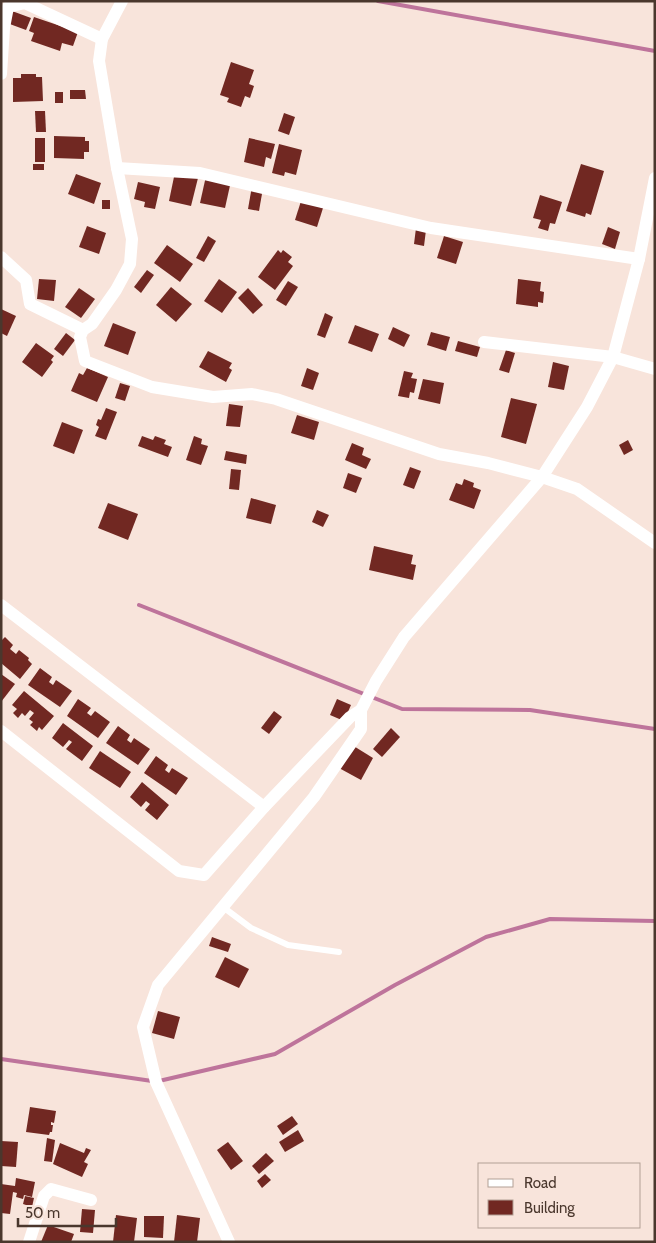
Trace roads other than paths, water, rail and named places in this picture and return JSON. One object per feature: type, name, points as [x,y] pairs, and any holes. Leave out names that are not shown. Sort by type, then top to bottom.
[{"type":"street","points":[[122,1],[102,39],[99,61],[117,168],[132,239],[130,264],[116,290],[92,324],[83,330],[80,337],[84,361],[152,387],[213,397],[252,394],[276,398],[439,454],[488,463],[542,477],[577,489],[655,544]]},
{"type":"street","points":[[1,74],[4,28],[8,7],[25,3],[102,39]]},
{"type":"street","points":[[117,168],[200,173],[431,228],[639,259]]},
{"type":"street","points":[[229,1242],[156,1082],[143,1027],[158,985],[314,797],[355,740],[361,729],[364,705],[376,681],[404,637],[542,477],[587,407],[613,357],[639,259],[655,178]]},
{"type":"street","points":[[1,257],[26,280],[30,304],[83,330]]},
{"type":"street","points":[[484,342],[613,357],[655,369]]},
{"type":"street","points":[[1,605],[264,807]]},
{"type":"street","points":[[1,731],[179,871],[204,875],[264,807],[350,717],[364,705]]},
{"type":"street","points":[[29,1242],[44,1196],[51,1189],[91,1200]]},
{"type":"lane","points":[[223,907],[251,928],[288,945],[339,952]]},
{"type":"waterway","points":[[378,1],[655,51]]},
{"type":"waterway","points":[[139,605],[402,709],[530,710],[655,729]]},
{"type":"waterway","points":[[159,1081],[275,1054],[395,985],[486,937],[550,919],[655,921]]},
{"type":"waterway","points":[[1,1059],[152,1081]]}]
